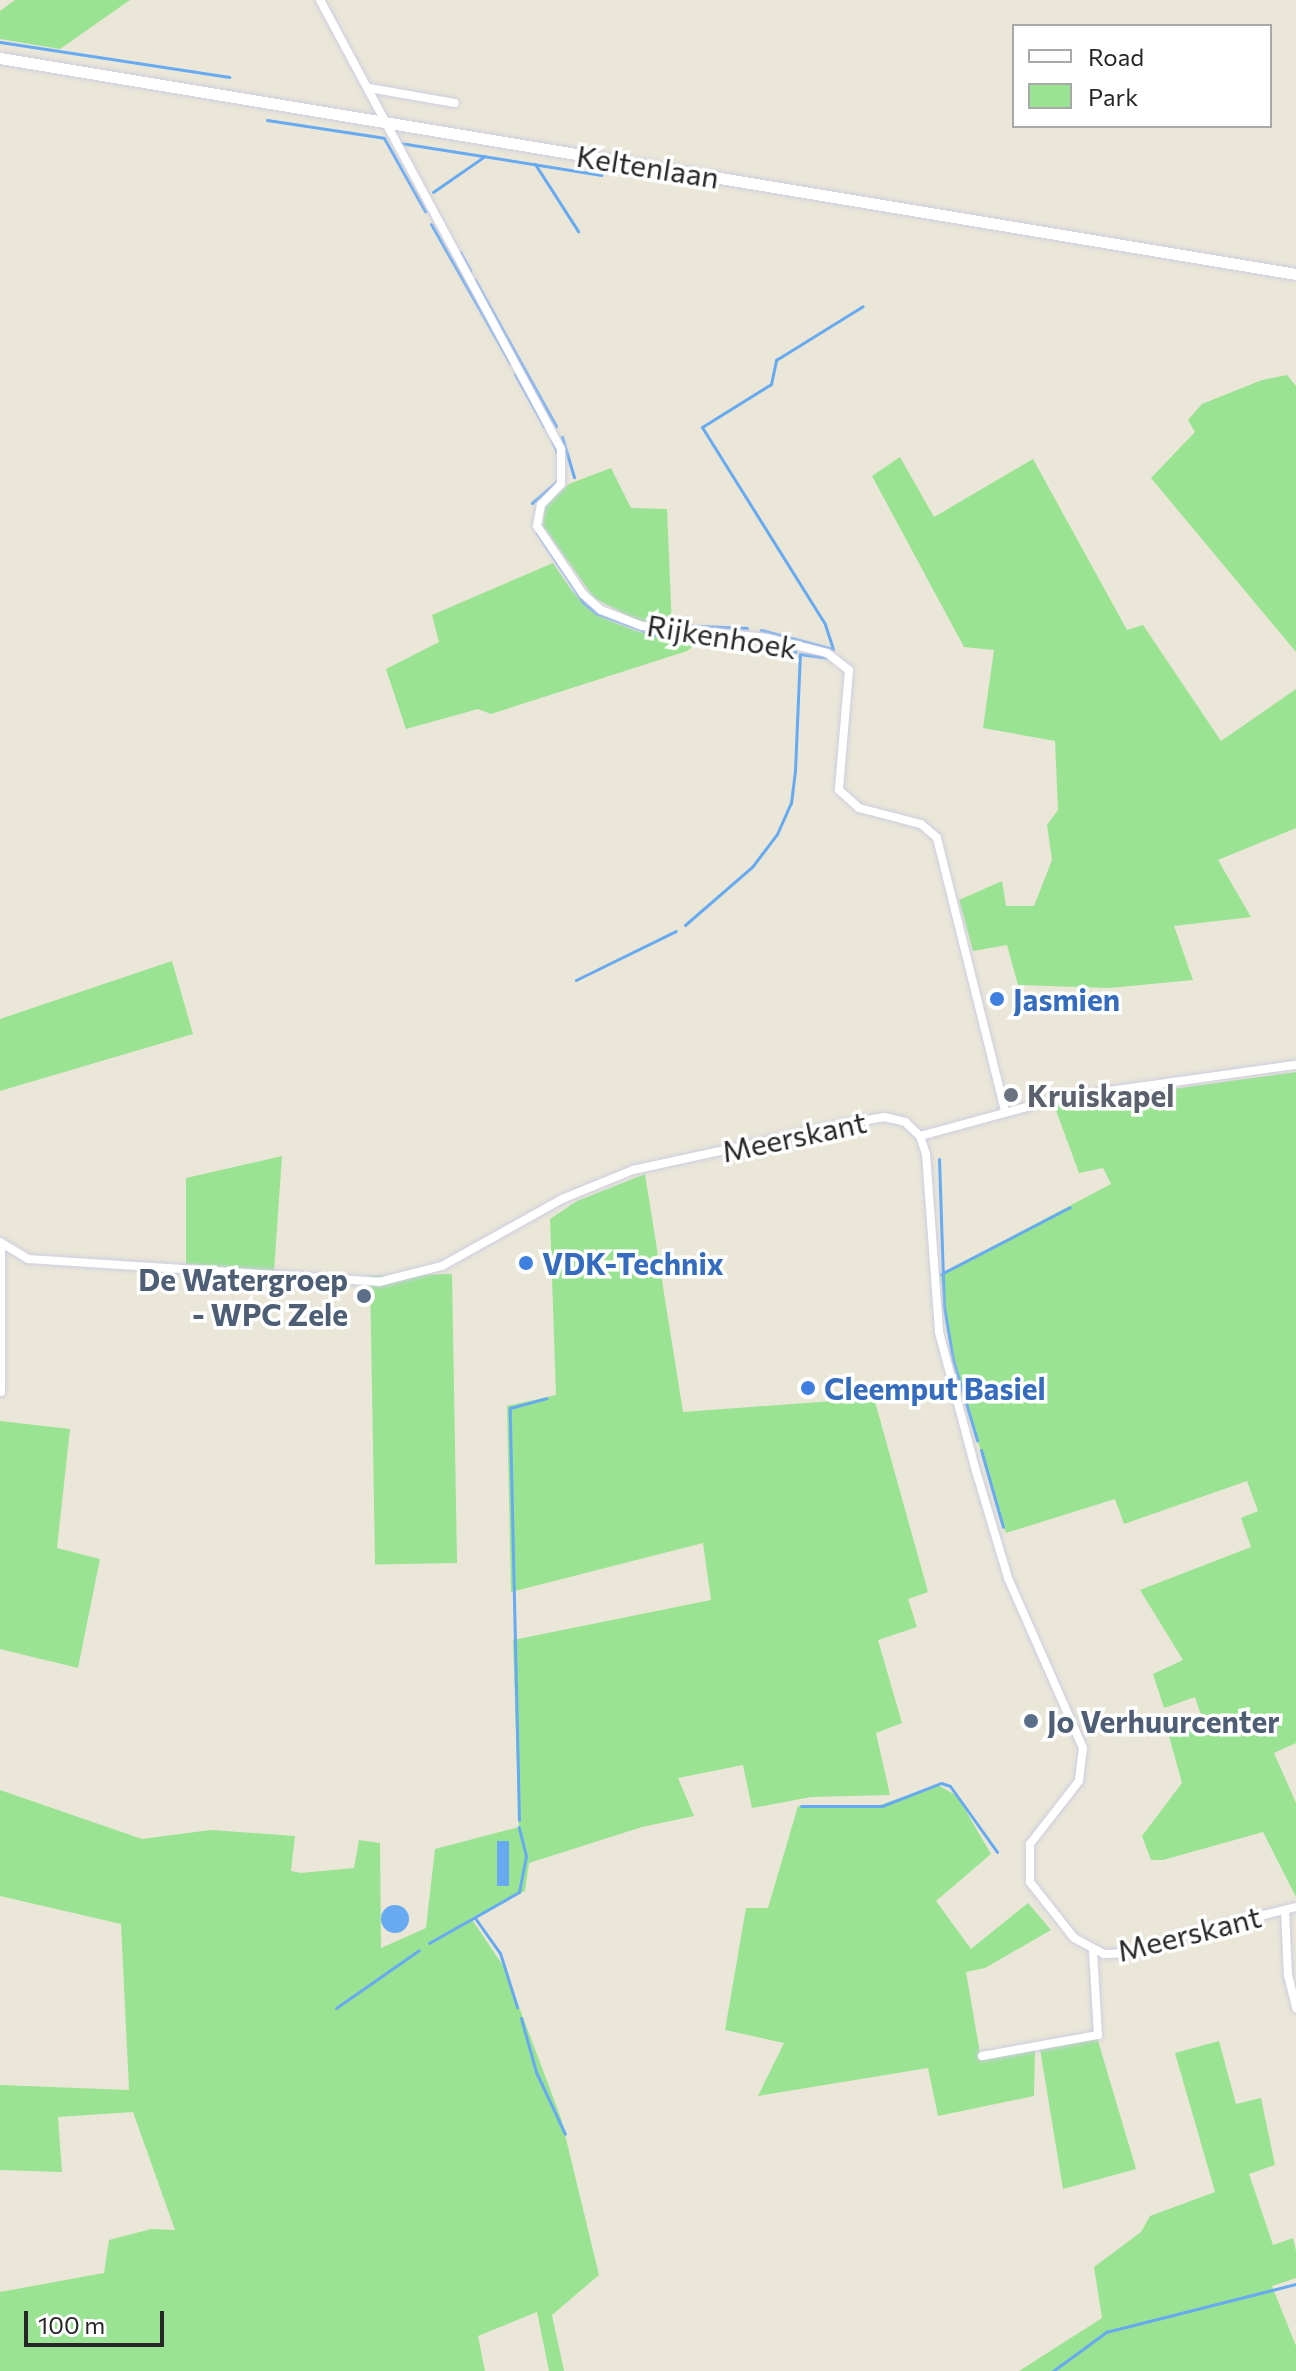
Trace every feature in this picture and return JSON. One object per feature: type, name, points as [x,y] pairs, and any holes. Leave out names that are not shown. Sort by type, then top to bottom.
[{"type":"main road","name":"Keltenlaan","points":[[0,58],[1296,274]]},
{"type":"street","points":[[320,0],[369,88],[382,122]]},
{"type":"street","points":[[369,88],[455,103]]},
{"type":"street","name":"Rijkenhoek","points":[[382,122],[561,449],[561,484],[541,505],[537,526],[583,594],[601,610],[642,626],[767,638],[827,653],[849,670],[839,790],[859,808],[921,824],[937,838],[1005,1111]]},
{"type":"street","points":[[920,1136],[1005,1111],[1296,1065]]},
{"type":"street","name":"Meerskant","points":[[0,1243],[28,1259],[379,1282],[442,1266],[562,1199],[633,1170],[884,1117],[905,1122],[920,1136],[926,1154],[939,1332],[976,1471],[1008,1578],[1083,1748],[1079,1781],[1033,1839],[1027,1874],[1074,1938],[1093,1950],[1134,1953],[1187,1934],[1296,1907]]},
{"type":"street","name":"Meerskant","points":[[0,1243],[1,1392]]},
{"type":"street","points":[[1285,1910],[1288,1975],[1296,2008]]},
{"type":"street","name":"Meerskant","points":[[982,2056],[1098,2035],[1093,1950]]},
{"type":"green space","points":[[15,0],[130,0],[60,49],[0,39],[0,11]]},
{"type":"green space","points":[[1287,375],[1296,386],[1296,652],[1151,478],[1195,432],[1188,420],[1202,404],[1262,380]]},
{"type":"green space","points":[[900,457],[934,517],[1033,459],[1127,630],[1143,625],[1221,741],[1296,689],[1296,828],[1218,860],[1251,917],[1174,926],[1193,980],[1110,988],[1018,985],[1007,945],[973,951],[959,900],[1002,881],[1006,906],[1034,906],[1052,860],[1047,825],[1058,810],[1055,741],[983,728],[994,650],[964,647],[872,476]]},
{"type":"green space","points":[[611,468],[631,508],[667,509],[672,627],[636,620],[594,598],[543,526],[545,507],[569,484]]},
{"type":"green space","points":[[553,563],[572,591],[608,620],[640,632],[704,637],[687,651],[491,714],[478,709],[406,729],[386,669],[439,642],[432,615]]},
{"type":"green space","points":[[172,961],[193,1034],[0,1091],[0,1019]]},
{"type":"green space","points":[[1296,1072],[1296,1743],[1274,1753],[1296,1803],[1296,1897],[1263,1832],[1163,1860],[1151,1860],[1142,1836],[1182,1783],[1169,1736],[1204,1724],[1195,1697],[1164,1708],[1153,1674],[1183,1660],[1140,1590],[1251,1547],[1241,1518],[1258,1511],[1247,1481],[1124,1524],[1115,1499],[1006,1533],[953,1360],[940,1274],[1111,1184],[1103,1168],[1079,1173],[1054,1105]]},
{"type":"green space","points":[[282,1156],[274,1271],[186,1264],[186,1178]]},
{"type":"green space","points":[[645,1174],[683,1412],[874,1398],[928,1592],[908,1599],[917,1627],[878,1640],[902,1723],[876,1733],[890,1795],[811,1797],[752,1808],[743,1765],[678,1778],[694,1816],[642,1827],[529,1863],[525,1891],[471,1918],[504,1967],[561,2118],[599,2275],[552,2315],[564,2371],[549,2371],[537,2312],[478,2336],[485,2371],[0,2371],[0,2292],[104,2273],[109,2240],[151,2229],[175,2230],[133,2112],[58,2117],[62,2172],[0,2170],[0,2085],[129,2090],[121,1924],[0,1896],[0,1790],[142,1839],[211,1830],[295,1836],[291,1871],[301,1873],[354,1868],[359,1840],[380,1843],[381,1948],[426,1928],[435,1849],[519,1827],[513,1640],[711,1600],[703,1543],[511,1592],[507,1406],[556,1395],[550,1219],[577,1201]]},
{"type":"green space","points":[[452,1274],[457,1563],[375,1564],[370,1275]]},
{"type":"green space","points":[[0,1421],[70,1429],[57,1548],[100,1559],[78,1668],[0,1649]]},
{"type":"green space","points":[[938,1785],[957,1796],[991,1854],[936,1901],[971,1949],[1028,1903],[1051,1930],[985,1968],[966,1972],[981,2059],[1035,2049],[1034,2096],[938,2116],[928,2068],[758,2096],[784,2043],[725,2030],[746,1908],[768,1908],[798,1806],[877,1806]]},
{"type":"green space","points":[[1096,2034],[1136,2169],[1063,2189],[1040,2049]]},
{"type":"green space","points":[[1219,2041],[1236,2104],[1261,2098],[1275,2165],[1249,2174],[1273,2245],[1293,2238],[1296,2278],[1272,2286],[1296,2346],[1296,2371],[1019,2371],[1102,2318],[1094,2267],[1141,2232],[1150,2216],[1215,2192],[1175,2053]]},
{"type":"water","points":[[497,1841],[509,1841],[509,1886],[497,1886]]},
{"type":"water","points":[[395,1905],[405,1909],[409,1919],[405,1929],[395,1933],[385,1929],[381,1919],[385,1909]]},
{"type":"waterway","points":[[0,42],[229,77]]},
{"type":"waterway","points":[[267,120],[384,138],[425,211]]},
{"type":"waterway","points":[[400,143],[601,175]]},
{"type":"waterway","points":[[433,192],[485,156]]},
{"type":"waterway","points":[[535,164],[578,231]]},
{"type":"waterway","points":[[431,224],[510,363]]},
{"type":"waterway","points":[[460,252],[470,270]]},
{"type":"waterway","points":[[475,280],[556,426]]},
{"type":"waterway","points":[[833,649],[825,624],[702,427],[771,384],[776,360],[863,306]]},
{"type":"waterway","points":[[515,374],[544,426]]},
{"type":"waterway","points":[[562,437],[574,477]]},
{"type":"waterway","points":[[552,440],[558,455]]},
{"type":"waterway","points":[[532,503],[557,481]]},
{"type":"waterway","points":[[537,533],[583,602],[596,613],[655,635]]},
{"type":"waterway","points":[[673,625],[747,628]]},
{"type":"waterway","points":[[761,630],[833,649]]},
{"type":"waterway","points":[[663,636],[701,639]]},
{"type":"waterway","points":[[714,639],[743,640]]},
{"type":"waterway","points":[[755,641],[796,652]]},
{"type":"waterway","points":[[685,925],[752,867],[777,834],[791,803],[800,654],[829,658]]},
{"type":"waterway","points":[[576,980],[676,931]]},
{"type":"waterway","points":[[939,1159],[944,1307],[953,1360],[977,1440]]},
{"type":"waterway","points":[[941,1274],[1070,1207]]},
{"type":"waterway","points":[[519,1820],[510,1408],[547,1398]]},
{"type":"waterway","points":[[981,1450],[1003,1527]]},
{"type":"waterway","points":[[801,1806],[882,1806],[941,1783],[950,1786],[997,1852]]},
{"type":"waterway","points":[[429,1943],[519,1892],[526,1856],[519,1827]]},
{"type":"waterway","points":[[475,1918],[500,1953],[517,2007]]},
{"type":"waterway","points":[[336,2008],[419,1950]]},
{"type":"waterway","points":[[521,2018],[536,2072],[565,2134]]},
{"type":"waterway","points":[[1053,2371],[1106,2332],[1296,2284]]},
{"type":"place","name":"Jasmien","points":[[997,999]]},
{"type":"place","name":"Kruiskapel","points":[[1011,1095]]},
{"type":"place","name":"VDK-Technix","points":[[526,1263]]},
{"type":"place","name":"De Watergroep - WPC Zele","points":[[364,1296]]},
{"type":"place","name":"Cleemput Basiel","points":[[808,1388]]},
{"type":"place","name":"Jo Verhuurcenter","points":[[1031,1721]]}]
